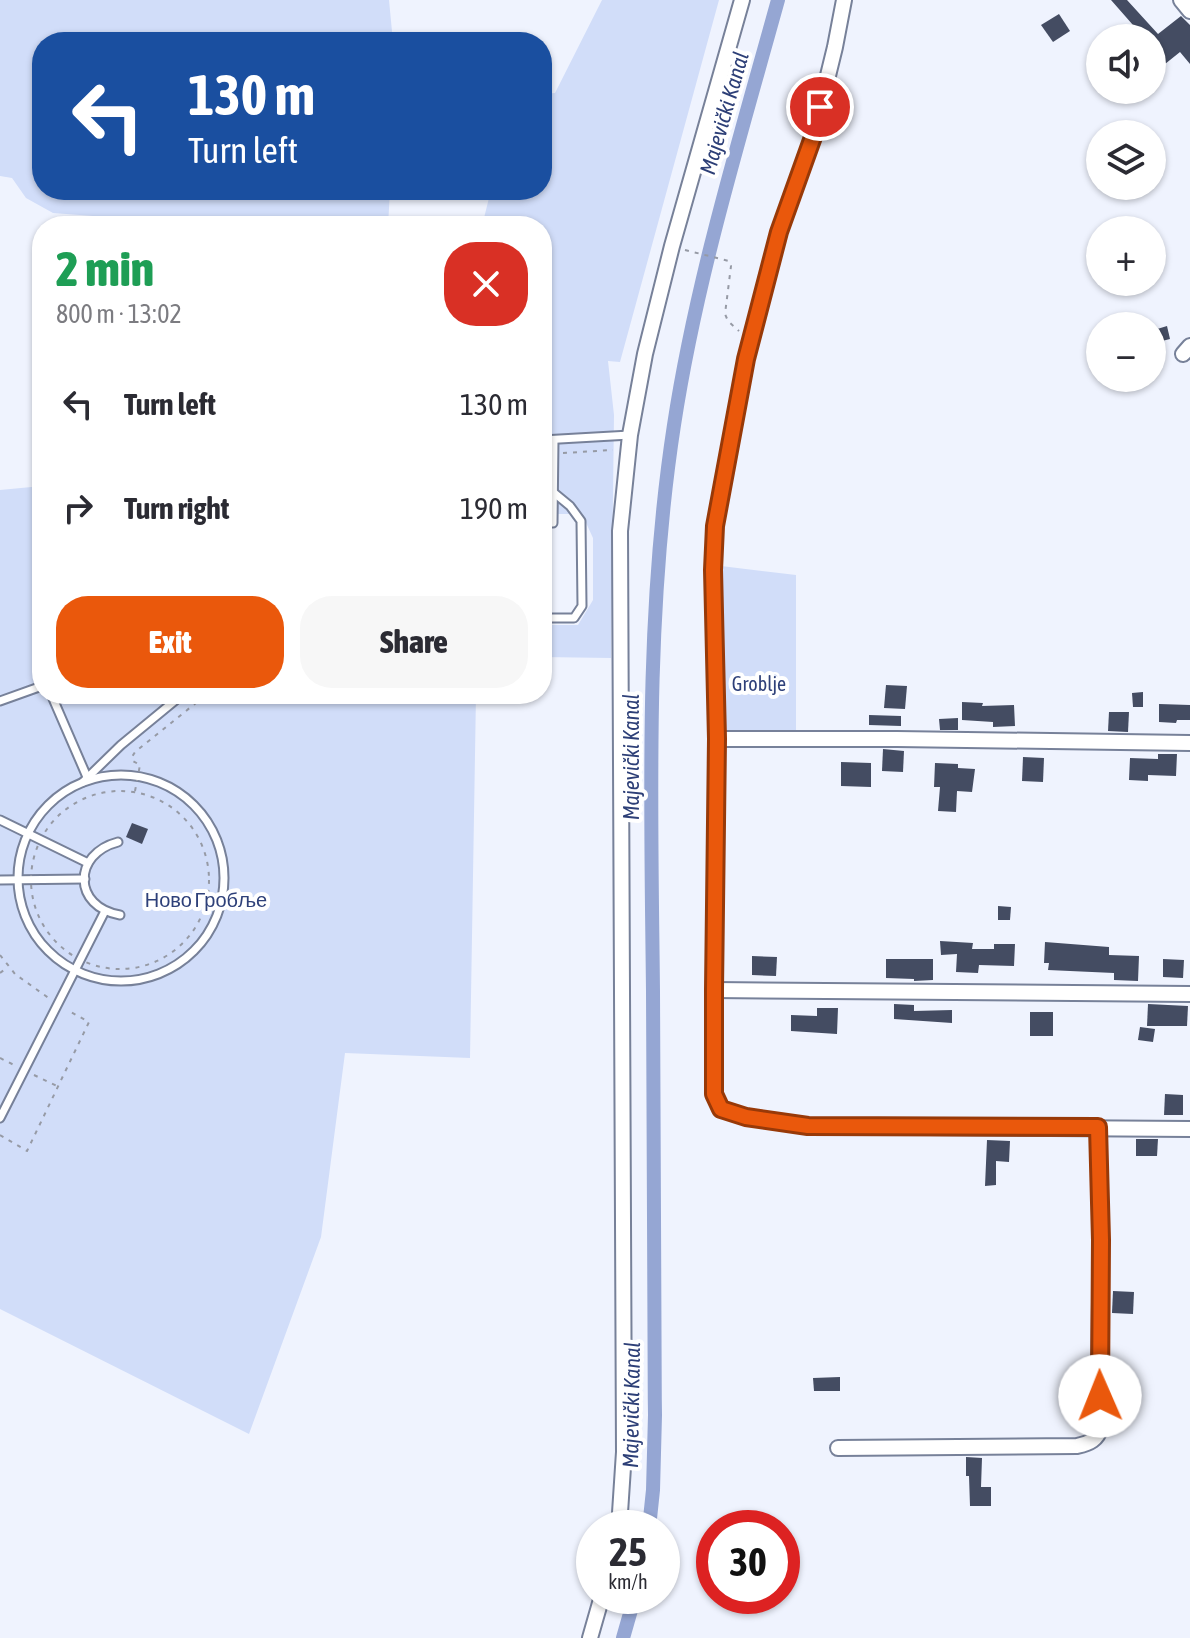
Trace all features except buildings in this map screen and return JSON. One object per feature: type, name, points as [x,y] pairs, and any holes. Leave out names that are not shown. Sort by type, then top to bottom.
[{"type":"street","points":[[621,1510],[624,1452],[620,531],[629,443],[645,354],[672,246],[742,0]]},
{"type":"street","points":[[844,0],[813,137],[779,232],[751,340],[715,526],[714,1094],[721,1109],[746,1117],[808,1126],[1190,1129]]},
{"type":"street","points":[[1181,0],[1190,11]]},
{"type":"street","points":[[717,739],[1190,743]]},
{"type":"street","points":[[714,990],[1190,994]]},
{"type":"street","points":[[838,1448],[1077,1446],[1094,1441],[1101,1427],[1098,1127]]},
{"type":"street","points":[[590,1638],[597,1614]]},
{"type":"lane","points":[[552,523],[554,440],[629,443]]},
{"type":"lane","points":[[552,618],[574,618],[582,606],[581,521],[570,506],[553,492]]},
{"type":"lane","points":[[0,701],[32,690]]},
{"type":"lane","points":[[55,704],[84,780]]},
{"type":"lane","points":[[84,780],[109,776],[153,781],[191,803],[216,839],[224,882],[219,911],[197,948],[161,973],[147,978],[103,980],[75,971],[51,954],[32,931],[21,904],[18,864],[28,833],[45,808],[84,780],[171,704]]},
{"type":"lane","points":[[0,820],[88,863]]},
{"type":"lane","points":[[118,842],[98,850],[84,871],[89,897],[105,911],[120,915]]},
{"type":"lane","points":[[0,880],[85,879]]},
{"type":"lane","points":[[0,1118],[105,911]]},
{"type":"path","points":[[698,253],[729,261],[725,314],[728,321],[751,340]]},
{"type":"path","points":[[554,454],[629,443]]},
{"type":"path","points":[[135,792],[140,765],[133,761],[135,752],[195,704]]},
{"type":"path","points":[[112,791],[135,792],[166,803],[188,821],[196,833],[203,845],[209,872],[207,900],[197,926],[179,947],[142,966],[100,967],[80,960],[63,948],[44,927],[33,901],[33,859],[40,840],[61,812],[85,797],[112,791]]},
{"type":"path","points":[[0,955],[15,974],[58,1005],[89,1022],[27,1151],[0,1135]]},
{"type":"path","points":[[0,973],[9,966]]},
{"type":"green space","points":[[0,0],[389,0],[392,32],[32,32],[32,200],[389,200],[389,216],[93,216],[53,213],[26,198],[12,178],[0,176]]},
{"type":"green space","points":[[602,0],[719,0],[620,362],[608,361],[614,415],[611,658],[552,657],[552,625],[578,625],[593,600],[593,538],[582,514],[552,514],[552,216],[484,216],[488,200],[552,200],[552,93],[555,93]]},
{"type":"green space","name":"Ново Гробље","points":[[32,487],[32,704],[476,704],[470,1058],[345,1053],[321,1237],[249,1434],[0,1309],[0,490]]},
{"type":"green space","name":"Groblje","points":[[721,566],[796,575],[796,731],[721,732]]},
{"type":"waterway","name":"Majevički Kanal","points":[[651,1510],[655,1415],[651,778],[658,566],[674,425],[694,318],[778,0]]},
{"type":"waterway","name":"Majevički Kanal","points":[[623,1638],[630,1614]]},
{"type":"route","points":[[820,107],[813,137],[779,232],[746,359],[715,526],[714,1094],[721,1109],[746,1117],[808,1126],[1098,1127],[1100,1396]]}]
